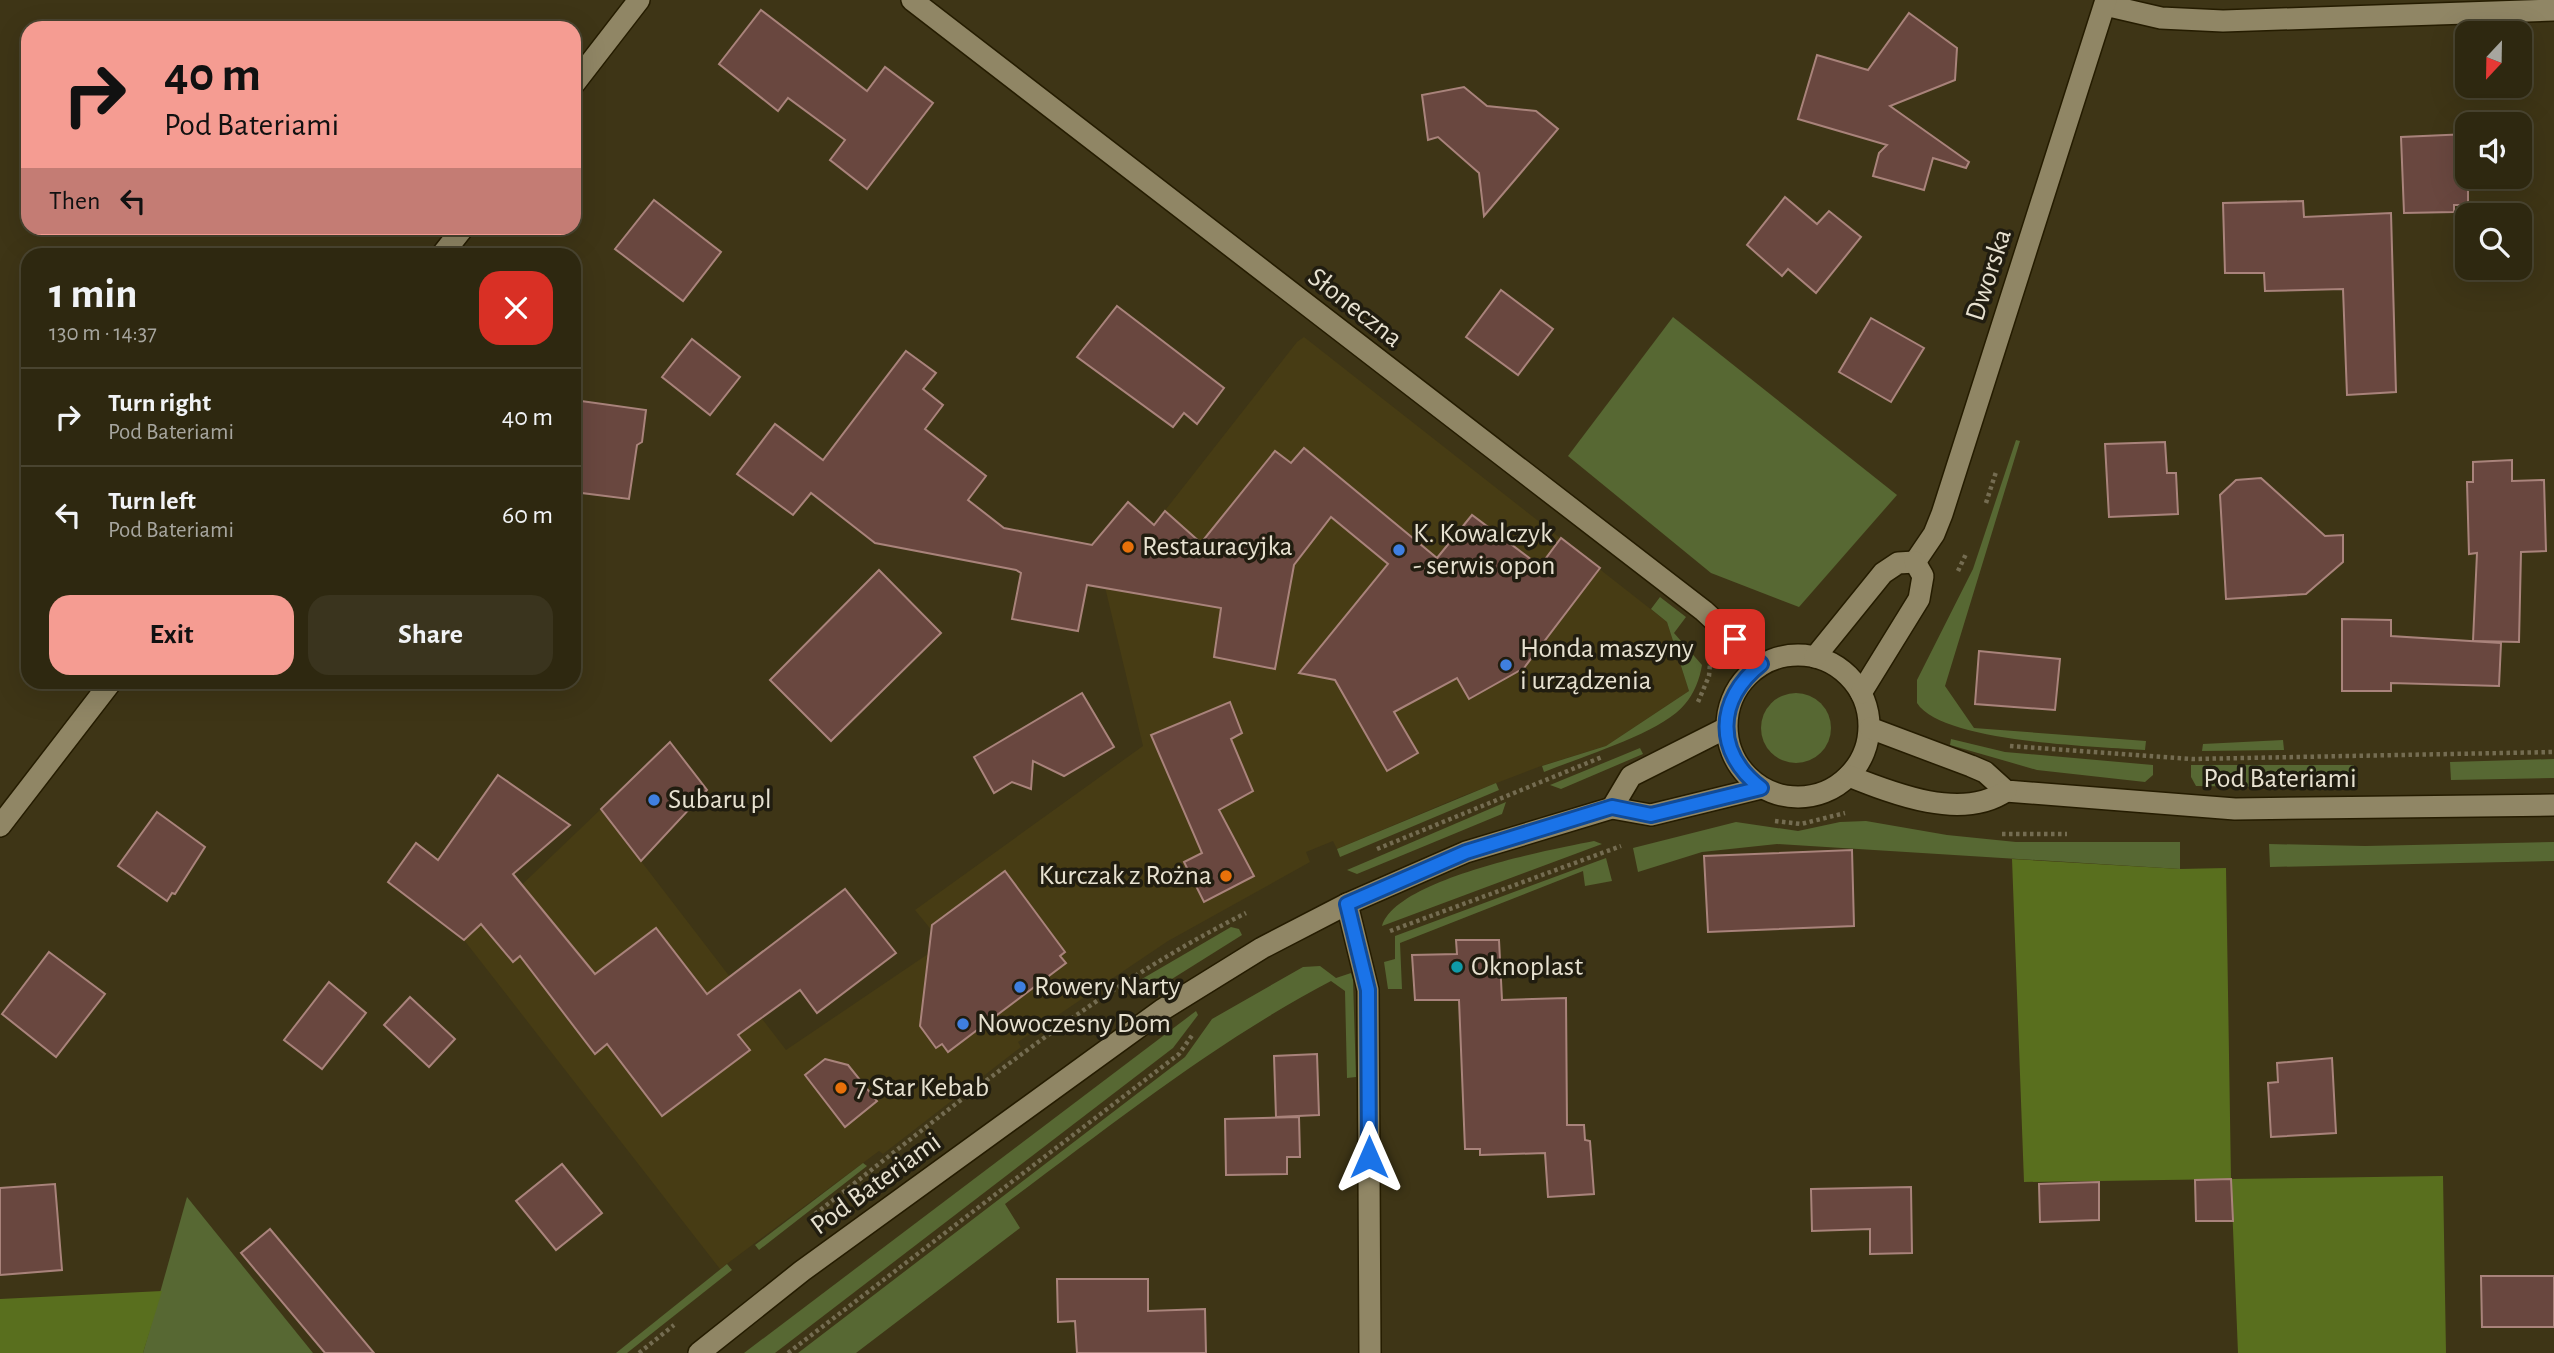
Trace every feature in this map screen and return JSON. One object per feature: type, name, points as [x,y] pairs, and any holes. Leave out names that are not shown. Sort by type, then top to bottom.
[{"type":"street","points":[[581,75],[639,0]]},
{"type":"street","name":"Słoneczna","points":[[912,0],[1704,611],[1761,664]]},
{"type":"street","points":[[2106,3],[2161,18],[2223,21],[2554,10]]},
{"type":"street","name":"Dworska","points":[[1916,562],[1934,534],[1942,514],[2106,3]]},
{"type":"street","points":[[1815,657],[1883,573],[1898,563],[1916,562],[1923,576],[1919,599],[1861,693]]},
{"type":"street","points":[[1761,788],[1737,764],[1729,748],[1726,728],[1728,709],[1735,691],[1761,664],[1778,657],[1797,654],[1815,657],[1848,675],[1861,693],[1870,728],[1862,758],[1849,776]]},
{"type":"street","points":[[0,826],[106,689]]},
{"type":"street","points":[[1612,807],[1631,776],[1726,728]]},
{"type":"street","points":[[1870,728],[1985,772],[2006,791]]},
{"type":"street","name":"Pod Bateriami","points":[[699,1353],[802,1270],[1162,1010],[1262,948],[1347,904],[1466,852],[1612,807],[1651,815],[1761,788],[1787,797],[1809,797],[1831,790],[1849,776],[1878,788],[1929,801],[1982,803],[2006,791],[2235,809],[2554,805]]},
{"type":"street","points":[[1347,904],[1368,990],[1370,1353]]},
{"type":"path","points":[[2001,744],[2193,759],[2554,752]]},
{"type":"path","points":[[1762,817],[1801,824],[1852,812]]},
{"type":"path","points":[[1991,832],[2079,834]]},
{"type":"path","points":[[1360,958],[1385,947],[1388,932],[1634,842]]},
{"type":"path","points":[[788,1353],[1179,1054],[1201,1024]]},
{"type":"shaded area","points":[[1304,337],[1667,622],[1689,691],[1606,746],[1541,766],[1460,797],[1337,849],[1333,841],[1306,852],[1310,862],[1168,941],[1018,1042],[1021,1047],[883,1154],[879,1151],[720,1269],[464,940],[601,809],[786,1050],[928,954],[942,943],[915,910],[1143,746],[1105,587],[1297,342]]},
{"type":"green space","points":[[1673,317],[1897,495],[1799,607],[1711,573],[1568,456]]},
{"type":"green space","points":[[2016,440],[2020,441],[1945,686],[1974,728],[2146,741],[2145,750],[2059,744],[1988,734],[1957,727],[1932,716],[1917,703],[1917,680],[1973,569]]},
{"type":"green space","points":[[1660,597],[1686,617],[1674,633],[1702,665],[1696,686],[1688,700],[1674,715],[1640,734],[1544,772],[1542,766],[1606,746],[1689,691],[1667,622],[1651,609]]},
{"type":"green space","points":[[1796,693],[1821,703],[1831,728],[1821,753],[1796,763],[1771,753],[1761,728],[1771,703]]},
{"type":"green space","points":[[1951,739],[2005,752],[2153,765],[2153,775],[2145,782],[2037,770],[1950,745]]},
{"type":"green space","points":[[2283,740],[2284,750],[2202,751],[2203,744]]},
{"type":"green space","points":[[1640,748],[1643,754],[1561,789],[1550,785]]},
{"type":"green space","points":[[2554,759],[2554,778],[2451,780],[2450,762]]},
{"type":"green space","points":[[2191,765],[2354,765],[2354,780],[2347,788],[2196,786],[2191,777]]},
{"type":"green space","points":[[1496,783],[1499,790],[1340,857],[1337,849]]},
{"type":"green space","points":[[1506,802],[1502,814],[1357,874],[1347,870]]},
{"type":"green space","points":[[1866,821],[1947,835],[2016,842],[2180,842],[2180,869],[1777,844],[1702,852],[1638,872],[1633,848],[1736,822],[1798,831],[1840,822]]},
{"type":"green space","points":[[1594,841],[1602,844],[1382,926],[1393,909],[1415,894],[1443,881],[1510,859]]},
{"type":"green space","points":[[2554,842],[2554,861],[2270,867],[2269,844],[2365,846]]},
{"type":"green space","points":[[1606,858],[1612,881],[1585,886],[1583,871],[1400,943],[1402,989],[1388,989],[1384,962],[1395,959],[1395,936]]},
{"type":"green space","points":[[2012,859],[2180,869],[2226,868],[2231,1179],[2024,1182]]},
{"type":"green space","points":[[1231,927],[1239,929],[1242,935],[1148,994],[1135,983]]},
{"type":"green space","points":[[1320,966],[1336,978],[1351,973],[1356,1077],[1347,1078],[1345,991],[1331,981],[1205,1058],[1005,1204],[1020,1228],[856,1353],[798,1353],[1185,1057],[1212,1019],[1303,967]]},
{"type":"green space","points":[[1196,1011],[1198,1015],[1173,1048],[775,1353],[744,1353]]},
{"type":"green space","points":[[863,1163],[867,1166],[759,1250],[755,1245]]},
{"type":"green space","points":[[2443,1176],[2446,1353],[2238,1353],[2231,1179]]},
{"type":"green space","points":[[187,1197],[313,1353],[143,1353]]},
{"type":"green space","points":[[727,1264],[732,1270],[627,1353],[616,1353]]},
{"type":"green space","points":[[162,1291],[143,1353],[0,1353],[0,1299]]},
{"type":"building","points":[[761,10],[867,91],[885,67],[933,103],[867,189],[830,160],[845,140],[788,98],[778,111],[719,64]]},
{"type":"building","points":[[1909,13],[1957,48],[1955,80],[1890,106],[1969,162],[1966,168],[1933,158],[1924,190],[1873,176],[1879,153],[1887,145],[1798,119],[1817,55],[1868,70]]},
{"type":"building","points":[[1464,87],[1487,106],[1536,111],[1558,129],[1484,216],[1479,173],[1438,137],[1428,140],[1422,95]]},
{"type":"building","points":[[2455,135],[2455,189],[2468,189],[2468,203],[2455,203],[2454,212],[2404,213],[2401,137]]},
{"type":"building","points":[[1785,197],[1817,224],[1829,211],[1861,237],[1816,293],[1788,269],[1782,276],[1747,245]]},
{"type":"building","points":[[654,200],[721,252],[683,301],[615,249]]},
{"type":"building","points":[[2303,201],[2304,217],[2391,213],[2396,392],[2347,395],[2343,289],[2265,291],[2264,273],[2225,273],[2223,203]]},
{"type":"building","points":[[1501,290],[1553,329],[1518,375],[1466,337]]},
{"type":"building","points":[[1117,306],[1224,388],[1197,424],[1184,413],[1173,427],[1077,357]]},
{"type":"building","points":[[1871,318],[1924,348],[1891,402],[1839,372]]},
{"type":"building","points":[[692,339],[740,377],[710,415],[662,377]]},
{"type":"building","points":[[906,351],[936,373],[923,389],[943,405],[925,429],[986,476],[968,500],[1004,528],[1092,545],[1128,502],[1154,525],[1165,511],[1201,543],[1275,451],[1291,463],[1304,448],[1437,558],[1472,515],[1540,566],[1561,538],[1600,568],[1524,668],[1469,699],[1457,678],[1394,712],[1418,753],[1387,771],[1335,680],[1299,673],[1388,564],[1331,517],[1294,565],[1275,669],[1214,657],[1221,608],[1087,585],[1078,631],[1012,619],[1021,573],[1016,570],[875,543],[811,493],[793,515],[737,474],[775,424],[823,460]]},
{"type":"building","points":[[581,401],[646,410],[642,442],[637,445],[629,499],[581,493]]},
{"type":"building","points":[[2165,442],[2167,473],[2176,473],[2178,514],[2109,517],[2105,444]]},
{"type":"building","points":[[2512,460],[2512,481],[2544,480],[2546,551],[2521,552],[2519,642],[2473,641],[2477,553],[2469,554],[2467,482],[2473,482],[2473,462]]},
{"type":"building","points":[[2261,478],[2325,536],[2343,535],[2343,562],[2306,594],[2226,599],[2220,495],[2236,480]]},
{"type":"building","points":[[879,570],[941,633],[831,741],[770,680]]},
{"type":"building","points":[[2342,619],[2391,620],[2391,636],[2501,643],[2499,686],[2391,683],[2391,691],[2342,691]]},
{"type":"building","points":[[1979,651],[2060,659],[2055,710],[1975,704]]},
{"type":"building","points":[[1082,693],[1114,747],[1064,776],[1033,761],[1031,789],[1012,782],[994,793],[974,757]]},
{"type":"building","points":[[1230,702],[1242,733],[1231,739],[1253,791],[1219,810],[1254,876],[1204,902],[1184,862],[1202,853],[1151,735]]},
{"type":"building","name":"Subaru pl","points":[[670,742],[707,790],[641,861],[601,809]]},
{"type":"building","points":[[498,775],[570,825],[513,874],[595,974],[656,928],[707,994],[845,889],[896,953],[817,1013],[800,990],[738,1035],[750,1050],[662,1116],[607,1044],[595,1054],[520,956],[513,962],[481,924],[464,940],[388,882],[416,843],[438,860]]},
{"type":"building","points":[[157,812],[205,847],[175,894],[172,893],[167,901],[118,866]]},
{"type":"building","points":[[1852,850],[1854,926],[1708,932],[1704,856]]},
{"type":"building","points":[[1005,871],[1065,952],[1060,956],[1066,963],[948,1052],[942,1044],[936,1048],[920,1026],[932,925]]},
{"type":"building","points":[[1456,940],[1499,940],[1502,1000],[1566,998],[1567,1125],[1584,1125],[1585,1140],[1590,1141],[1594,1194],[1548,1197],[1545,1153],[1480,1155],[1480,1149],[1465,1149],[1459,1000],[1415,1000],[1412,955],[1457,954]]},
{"type":"building","points":[[49,952],[105,994],[56,1057],[2,1014]]},
{"type":"building","points":[[329,982],[366,1013],[322,1069],[284,1040]]},
{"type":"building","points":[[410,997],[455,1039],[429,1067],[384,1025]]},
{"type":"building","points":[[1317,1054],[1319,1115],[1276,1117],[1274,1056]]},
{"type":"building","points":[[2332,1058],[2336,1133],[2271,1137],[2268,1083],[2278,1082],[2277,1063]]},
{"type":"building","name":"7 Star Kebab","points":[[825,1059],[848,1065],[877,1101],[845,1127],[805,1075]]},
{"type":"building","points":[[1299,1117],[1300,1157],[1287,1157],[1287,1174],[1226,1175],[1225,1119]]},
{"type":"building","points":[[562,1164],[602,1213],[556,1250],[516,1201]]},
{"type":"building","points":[[2231,1179],[2233,1221],[2196,1221],[2195,1180]]},
{"type":"building","points":[[2099,1182],[2099,1220],[2040,1222],[2039,1184]]},
{"type":"building","points":[[55,1184],[62,1270],[0,1275],[0,1188]]},
{"type":"building","points":[[1911,1187],[1912,1253],[1870,1254],[1870,1229],[1812,1231],[1811,1189]]},
{"type":"building","points":[[270,1229],[374,1353],[325,1353],[241,1253]]},
{"type":"building","points":[[2481,1276],[2554,1276],[2554,1327],[2482,1327]]},
{"type":"building","points":[[1057,1279],[1148,1279],[1148,1311],[1205,1309],[1206,1353],[1077,1353],[1075,1321],[1058,1322]]},
{"type":"place","name":"Restauracyjka","points":[[1128,547]]},
{"type":"place","name":"K. Kowalczyk - serwis opon","points":[[1399,550]]},
{"type":"place","name":"Honda maszyny i urządzenia","points":[[1506,665]]},
{"type":"place","name":"Subaru pl","points":[[654,800]]},
{"type":"place","name":"Kurczak z Rożna","points":[[1226,876]]},
{"type":"place","name":"Oknoplast","points":[[1457,967]]},
{"type":"place","name":"Rowery Narty","points":[[1020,987]]},
{"type":"place","name":"Nowoczesny Dom","points":[[963,1024]]},
{"type":"place","name":"7 Star Kebab","points":[[841,1088]]},
{"type":"route","points":[[1369,1157],[1368,990],[1347,904],[1466,852],[1612,807],[1635,814],[1651,815],[1761,788],[1737,764],[1729,748],[1726,728],[1728,709],[1735,691],[1746,676],[1761,664],[1735,639]]}]
